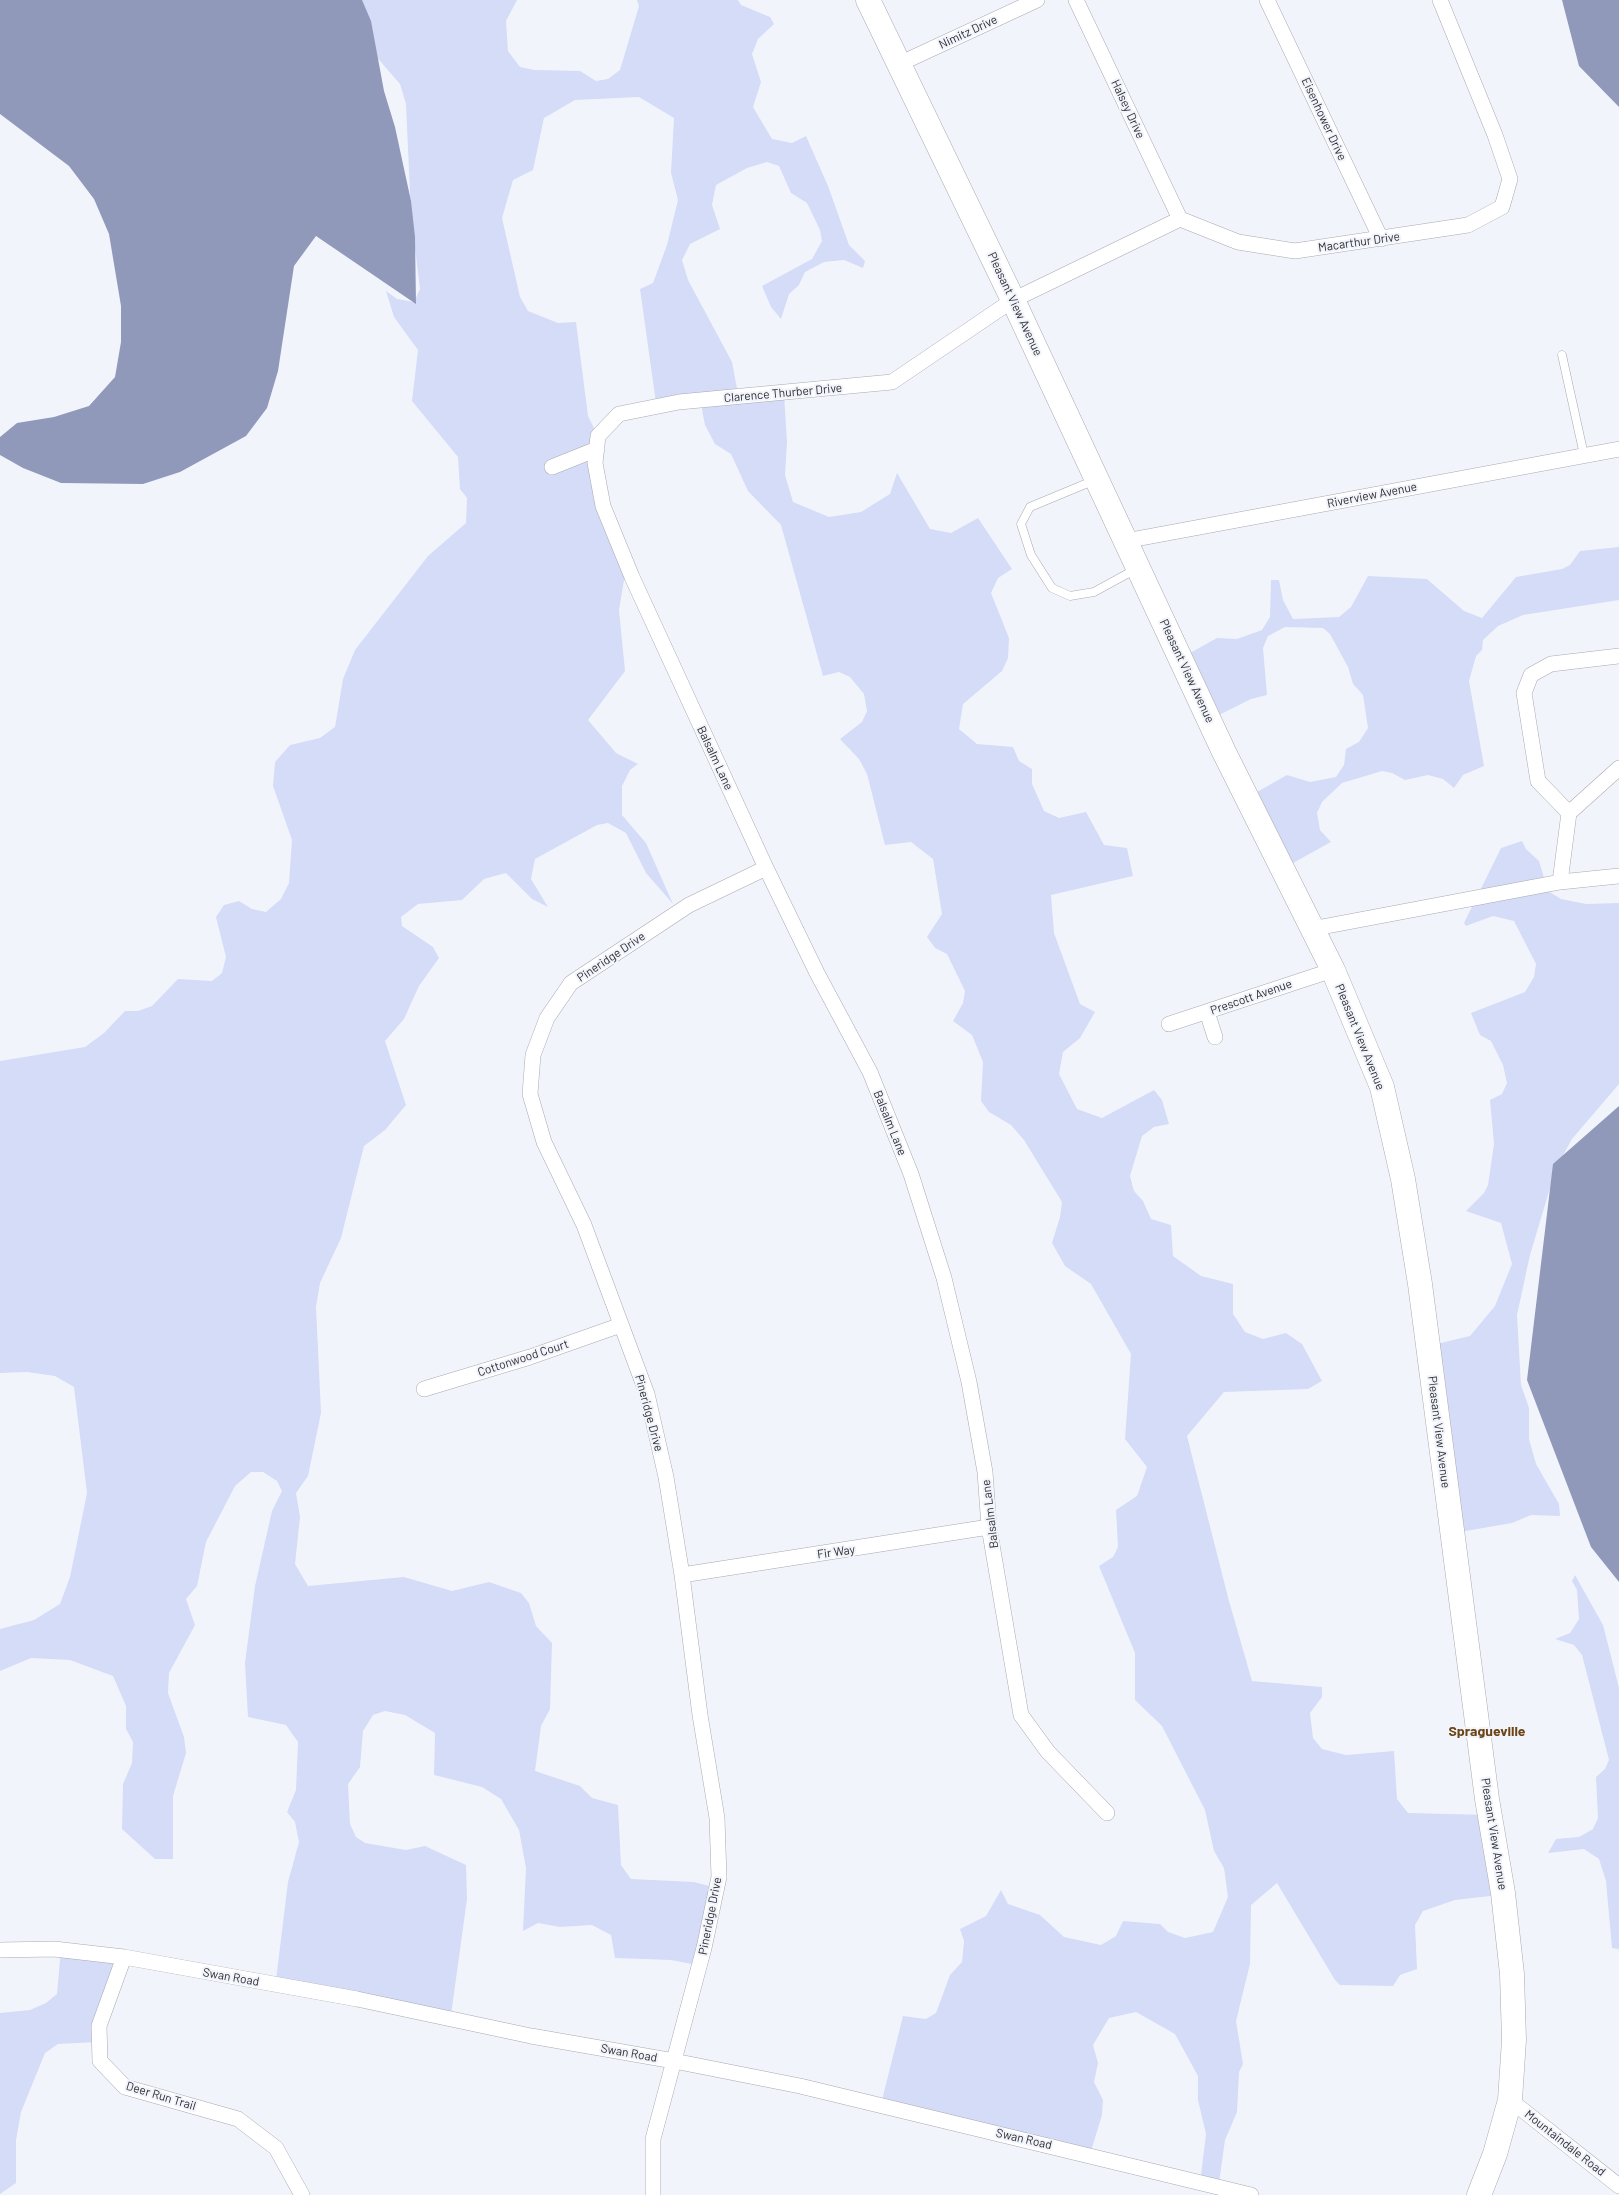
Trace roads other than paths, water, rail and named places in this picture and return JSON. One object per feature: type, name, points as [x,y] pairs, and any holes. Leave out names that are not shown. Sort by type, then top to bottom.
[{"type":"main road","name":"Pleasant View Avenue","points":[[868,0],[1014,300],[1224,752],[1333,970],[1382,1087],[1403,1178],[1418,1275],[1486,1789],[1503,1893],[1512,1974],[1514,2040],[1510,2100],[1495,2154],[1479,2195]]},
{"type":"street","name":"Nimitz Drive","points":[[899,64],[1036,0]]},
{"type":"street","name":"Halsey Drive","points":[[1076,0],[1180,219]]},
{"type":"street","name":"Eisenhower Drive","points":[[1267,0],[1381,239]]},
{"type":"street","name":"Macarthur Drive","points":[[1180,219],[1238,242],[1295,251],[1468,224],[1502,207],[1510,179],[1496,135],[1440,0]]},
{"type":"street","points":[[1014,300],[1180,219]]},
{"type":"street","name":"Clarence Thurber Drive","points":[[596,449],[598,436],[619,414],[679,402],[892,382],[1014,300]]},
{"type":"street","points":[[552,467],[596,449]]},
{"type":"street","name":"Balsalm Lane","points":[[596,449],[595,463],[603,506],[640,594],[766,868],[817,973],[870,1072],[911,1174],[944,1278],[969,1382],[985,1472],[989,1527],[1021,1715],[1048,1752],[1107,1813]]},
{"type":"street","name":"Riverview Avenue","points":[[1125,541],[1619,449]]},
{"type":"street","points":[[1568,813],[1538,781],[1524,694],[1531,675],[1551,664],[1619,656]]},
{"type":"street","points":[[1560,882],[1568,813],[1619,768]]},
{"type":"street","name":"Pineridge Drive","points":[[653,2195],[653,2139],[704,1948],[718,1878],[718,1818],[700,1715],[682,1575],[666,1477],[649,1403],[584,1225],[544,1142],[530,1094],[533,1055],[547,1018],[571,984],[689,905],[766,868]]},
{"type":"street","points":[[1311,929],[1560,882],[1619,876]]},
{"type":"street","name":"Prescott Avenue","points":[[1169,1024],[1333,970]]},
{"type":"street","points":[[1208,1012],[1215,1037]]},
{"type":"street","name":"Cottonwood Court","points":[[424,1390],[530,1357],[621,1325]]},
{"type":"street","name":"Fir Way","points":[[682,1575],[989,1527]]},
{"type":"street","name":"Swan Road","points":[[0,1950],[54,1949],[124,1957],[358,1999],[531,2036],[674,2061],[800,2086],[1251,2195]]},
{"type":"street","name":"Deer Run Trail","points":[[124,1957],[99,2026],[100,2061],[125,2087],[238,2119],[276,2148],[302,2195]]},
{"type":"street","name":"Mountaindale Road","points":[[1510,2100],[1619,2186]]},
{"type":"lane","points":[[1562,355],[1584,455]]},
{"type":"lane","points":[[1096,479],[1030,507],[1021,524],[1031,555],[1052,588],[1070,596],[1094,592],[1138,568]]},
{"type":"district","name":"Spragueville","points":[[1487,1731]]}]
